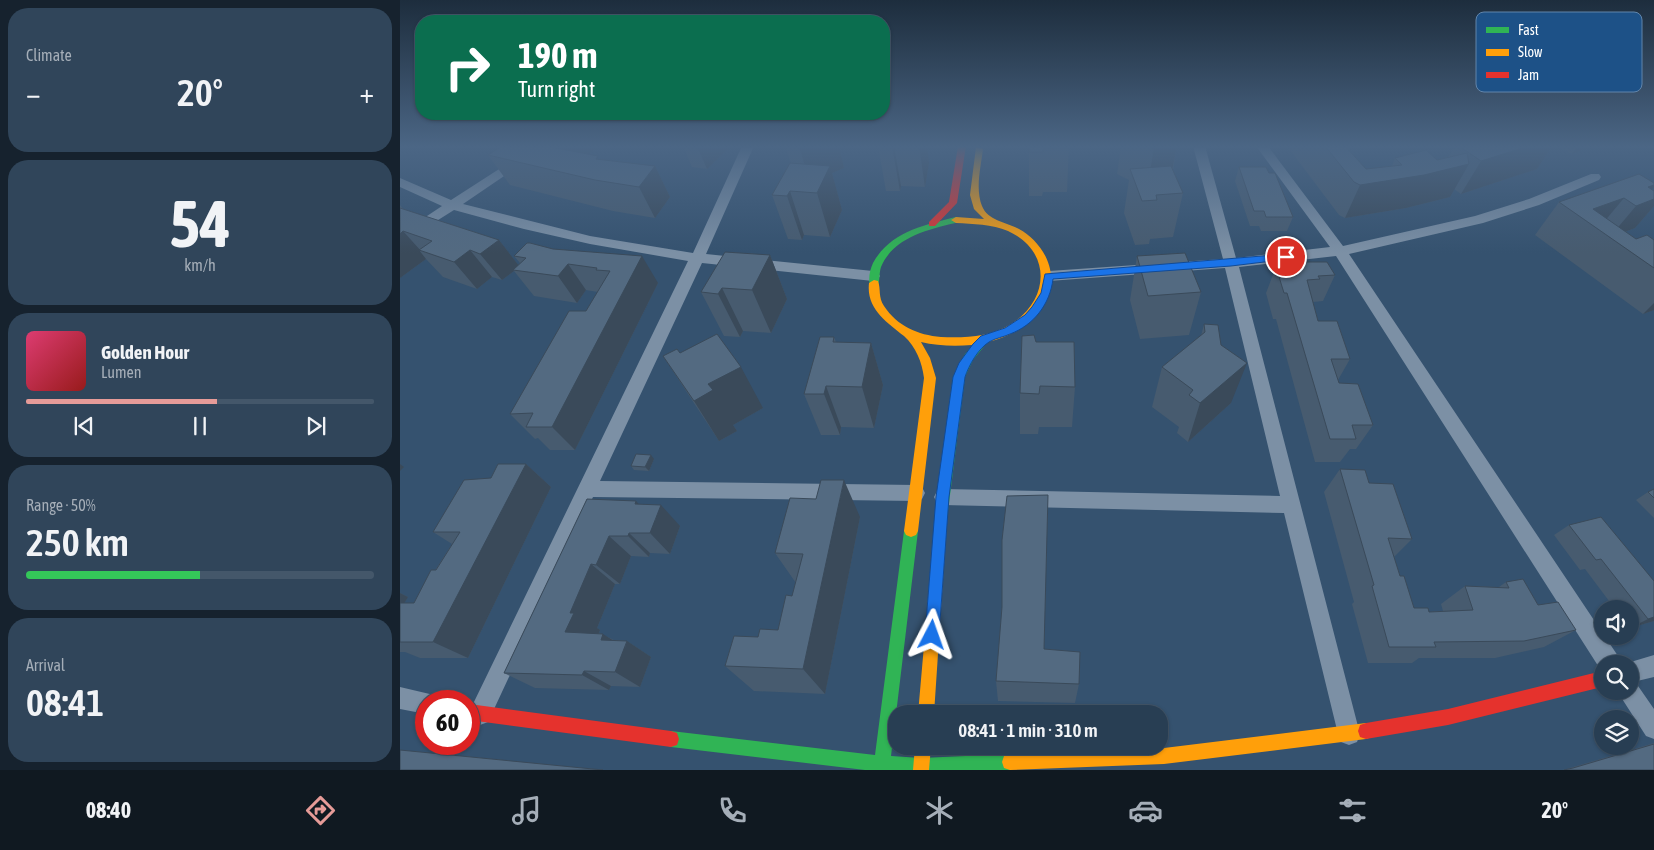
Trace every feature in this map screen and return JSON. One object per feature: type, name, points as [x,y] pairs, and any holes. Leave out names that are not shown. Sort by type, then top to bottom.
[{"type":"main road","points":[[932,224],[953,203],[956,182]]},
{"type":"main road","points":[[975,182],[974,195],[978,209],[992,222]]},
{"type":"main road","points":[[882,767],[930,369],[923,352],[905,332],[893,324],[877,307],[872,286],[872,276],[878,261],[889,247],[913,231],[932,224],[956,220],[992,222],[1016,231],[1035,245],[1045,260],[1049,276],[1046,293],[1036,310],[1028,318],[1009,330],[985,339],[961,343],[937,342],[905,332]]},
{"type":"main road","points":[[927,705],[943,497],[959,377],[969,356],[985,339]]},
{"type":"main road","points":[[480,714],[615,734],[882,767],[921,768],[1164,756],[1349,734],[1448,716],[1594,681]]},
{"type":"main road","points":[[921,768],[922,755]]},
{"type":"street","points":[[400,182],[452,205],[524,225],[590,240],[697,258],[872,276]]},
{"type":"street","points":[[400,240],[487,182]]},
{"type":"street","points":[[480,701],[587,489],[732,182]]},
{"type":"street","points":[[1209,182],[1231,263],[1349,734]]},
{"type":"street","points":[[1289,182],[1340,251],[1604,655]]},
{"type":"street","points":[[1049,276],[1231,263],[1340,251],[1478,220],[1534,202],[1584,182]]},
{"type":"street","points":[[587,489],[916,493]]},
{"type":"street","points":[[943,497],[1292,505]]},
{"type":"street","points":[[1639,670],[1654,666]]},
{"type":"street","points":[[400,698],[415,701]]},
{"type":"street","points":[[1634,700],[1654,728]]},
{"type":"building","points":[[607,182],[643,182],[639,187]]},
{"type":"building","points":[[779,182],[822,182],[817,193],[790,191],[787,196],[772,195]]},
{"type":"building","points":[[1135,182],[1178,182],[1183,193],[1156,195],[1157,200],[1142,201]]},
{"type":"building","points":[[1244,182],[1279,182],[1293,217],[1266,217],[1264,211],[1254,211]]},
{"type":"building","points":[[1354,182],[1380,182],[1360,185]]},
{"type":"building","points":[[1616,182],[1654,183],[1654,185],[1648,187],[1654,191],[1654,199],[1636,206],[1624,198],[1593,209],[1636,239],[1647,235],[1654,240],[1654,268],[1559,202]]},
{"type":"building","points":[[400,208],[499,240],[480,254],[470,250],[454,262],[419,250],[432,241],[403,231],[400,234]]},
{"type":"building","points":[[527,243],[553,249],[642,256],[552,427],[526,427],[533,413],[510,414],[569,311],[586,311],[610,271],[568,264],[558,276],[513,270],[526,258],[514,256]]},
{"type":"building","points":[[725,252],[770,255],[752,290],[722,288],[718,294],[701,292]]},
{"type":"building","points":[[1185,253],[1201,292],[1148,296],[1137,256]]},
{"type":"building","points":[[1284,262],[1327,262],[1335,275],[1318,276],[1320,279],[1307,280],[1318,321],[1337,321],[1350,359],[1331,359],[1339,383],[1358,384],[1373,425],[1352,425],[1356,439],[1330,439],[1287,293],[1284,293],[1276,267]]},
{"type":"building","points":[[1204,324],[1218,325],[1221,345],[1247,363],[1200,403],[1189,395],[1193,390],[1162,367],[1205,332]]},
{"type":"building","points":[[717,334],[741,367],[708,384],[713,390],[694,401],[663,356],[677,349],[680,353]]},
{"type":"building","points":[[1034,335],[1036,342],[1074,342],[1075,387],[1040,386],[1039,394],[1020,393],[1022,336]]},
{"type":"building","points":[[820,337],[834,337],[833,342],[871,343],[862,387],[826,386],[824,394],[804,394]]},
{"type":"building","points":[[636,454],[651,455],[645,467],[631,466]]},
{"type":"building","points":[[498,464],[526,464],[433,642],[400,642],[400,603],[414,603],[431,570],[436,570],[460,532],[433,532],[464,480],[491,478]]},
{"type":"building","points":[[1340,469],[1365,470],[1369,483],[1393,484],[1412,539],[1388,538],[1400,576],[1404,576],[1414,608],[1428,608],[1429,612],[1473,610],[1465,586],[1509,588],[1506,582],[1523,579],[1538,605],[1558,602],[1576,630],[1524,641],[1434,642],[1436,647],[1389,647],[1372,586],[1374,585]]},
{"type":"building","points":[[821,480],[844,480],[803,669],[725,666],[734,636],[758,637],[760,629],[778,630],[786,595],[792,596],[803,554],[775,553],[790,498],[816,499]]},
{"type":"building","points":[[1654,489],[1654,498],[1648,492]]},
{"type":"building","points":[[1048,495],[1044,649],[1080,652],[1079,684],[996,681],[1002,607],[1002,540],[1007,496]]},
{"type":"building","points":[[587,499],[636,501],[635,504],[661,505],[650,533],[629,533],[628,536],[609,536],[596,565],[591,564],[570,613],[574,613],[565,632],[603,634],[601,640],[627,641],[615,672],[584,671],[582,675],[504,673]]},
{"type":"building","points":[[1601,517],[1654,581],[1654,617],[1648,619],[1639,608],[1639,600],[1633,600],[1601,559],[1596,560],[1569,525]]},
{"type":"building","points":[[1654,744],[1654,770],[1564,770],[1617,755],[1639,755],[1639,748]]},
{"type":"building","points":[[400,750],[415,751],[415,755],[451,755],[603,770],[400,770]]},
{"type":"traffic: fast","points":[[874,283],[876,267],[889,247],[910,234],[956,220]]},
{"type":"traffic: fast","points":[[941,519],[959,377],[969,357],[985,339]]},
{"type":"traffic: fast","points":[[881,770],[911,531]]},
{"type":"traffic: fast","points":[[671,739],[882,764],[921,766],[1010,762]]},
{"type":"traffic: slow","points":[[975,182],[974,195],[978,209],[992,222]]},
{"type":"traffic: slow","points":[[874,283],[875,300],[884,314],[897,327],[909,334],[930,340],[972,341],[1000,334],[1015,327],[1028,317],[1038,305],[1044,292],[1046,278],[1044,264],[1037,250],[1025,237],[1009,228],[983,222],[956,220]]},
{"type":"traffic: slow","points":[[905,331],[922,352],[930,378],[911,531]]},
{"type":"traffic: slow","points":[[927,705],[941,519]]},
{"type":"traffic: slow","points":[[1010,762],[1164,756],[1366,731]]},
{"type":"traffic: slow","points":[[921,770],[922,755]]},
{"type":"traffic: jam","points":[[932,224],[953,203],[956,182]]},
{"type":"traffic: jam","points":[[1366,731],[1448,717],[1594,681]]},
{"type":"traffic: jam","points":[[480,713],[671,739]]},
{"type":"route","points":[[932,635],[943,497],[959,377],[963,366],[976,347],[985,339],[997,336],[1028,318],[1042,302],[1046,293],[1049,276],[1231,263],[1286,257]]}]
